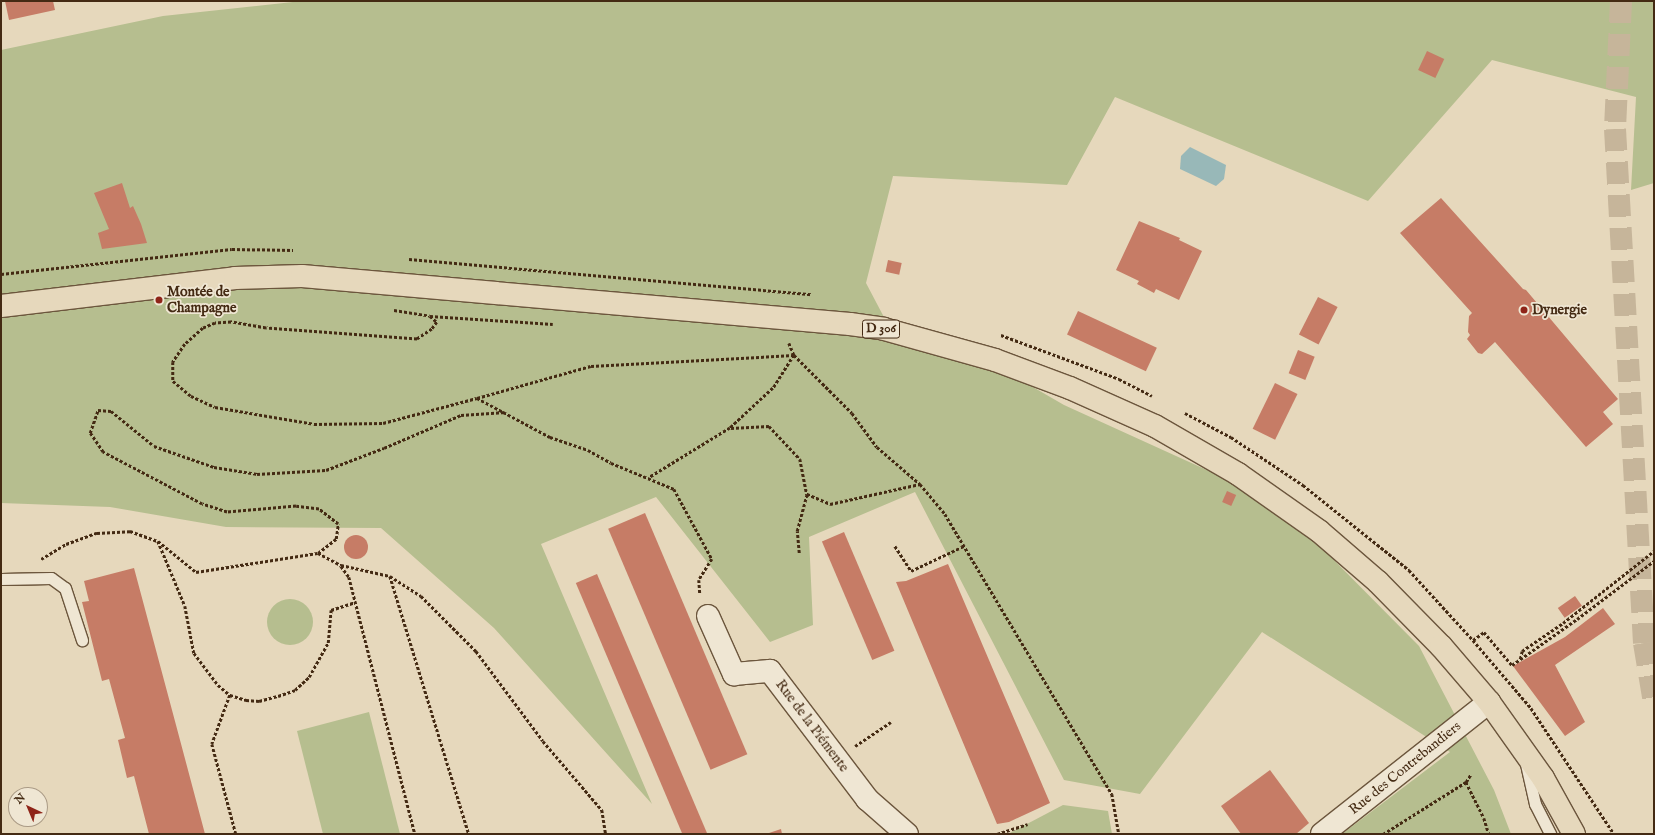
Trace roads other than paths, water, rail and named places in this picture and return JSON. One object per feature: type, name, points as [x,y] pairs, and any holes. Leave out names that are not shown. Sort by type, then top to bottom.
[{"type":"main road","name":"D 306","points":[[1,306],[235,278],[302,276],[850,324],[884,329],[995,360],[1070,388],[1155,426],[1238,474],[1319,531],[1378,582],[1441,646],[1489,702],[1543,778],[1574,834]]},
{"type":"street","name":"Rue de la Piémente","points":[[708,616],[734,674],[770,671],[866,798],[907,834]]},
{"type":"street","name":"Rue des Contrebandiers","points":[[1322,834],[1489,702]]},
{"type":"lane","points":[[5,578],[51,578],[65,588],[82,640]]},
{"type":"lane","points":[[1523,749],[1535,804],[1550,834]]},
{"type":"water","points":[[1190,147],[1226,165],[1224,179],[1216,186],[1180,169],[1181,156]]},
{"type":"tunnel","points":[[1621,1],[1615,129],[1644,643],[1654,703]]},
{"type":"place","name":"Montée de Champagne","points":[[159,300]]},
{"type":"place","name":"Dynergie","points":[[1524,310]]}]
